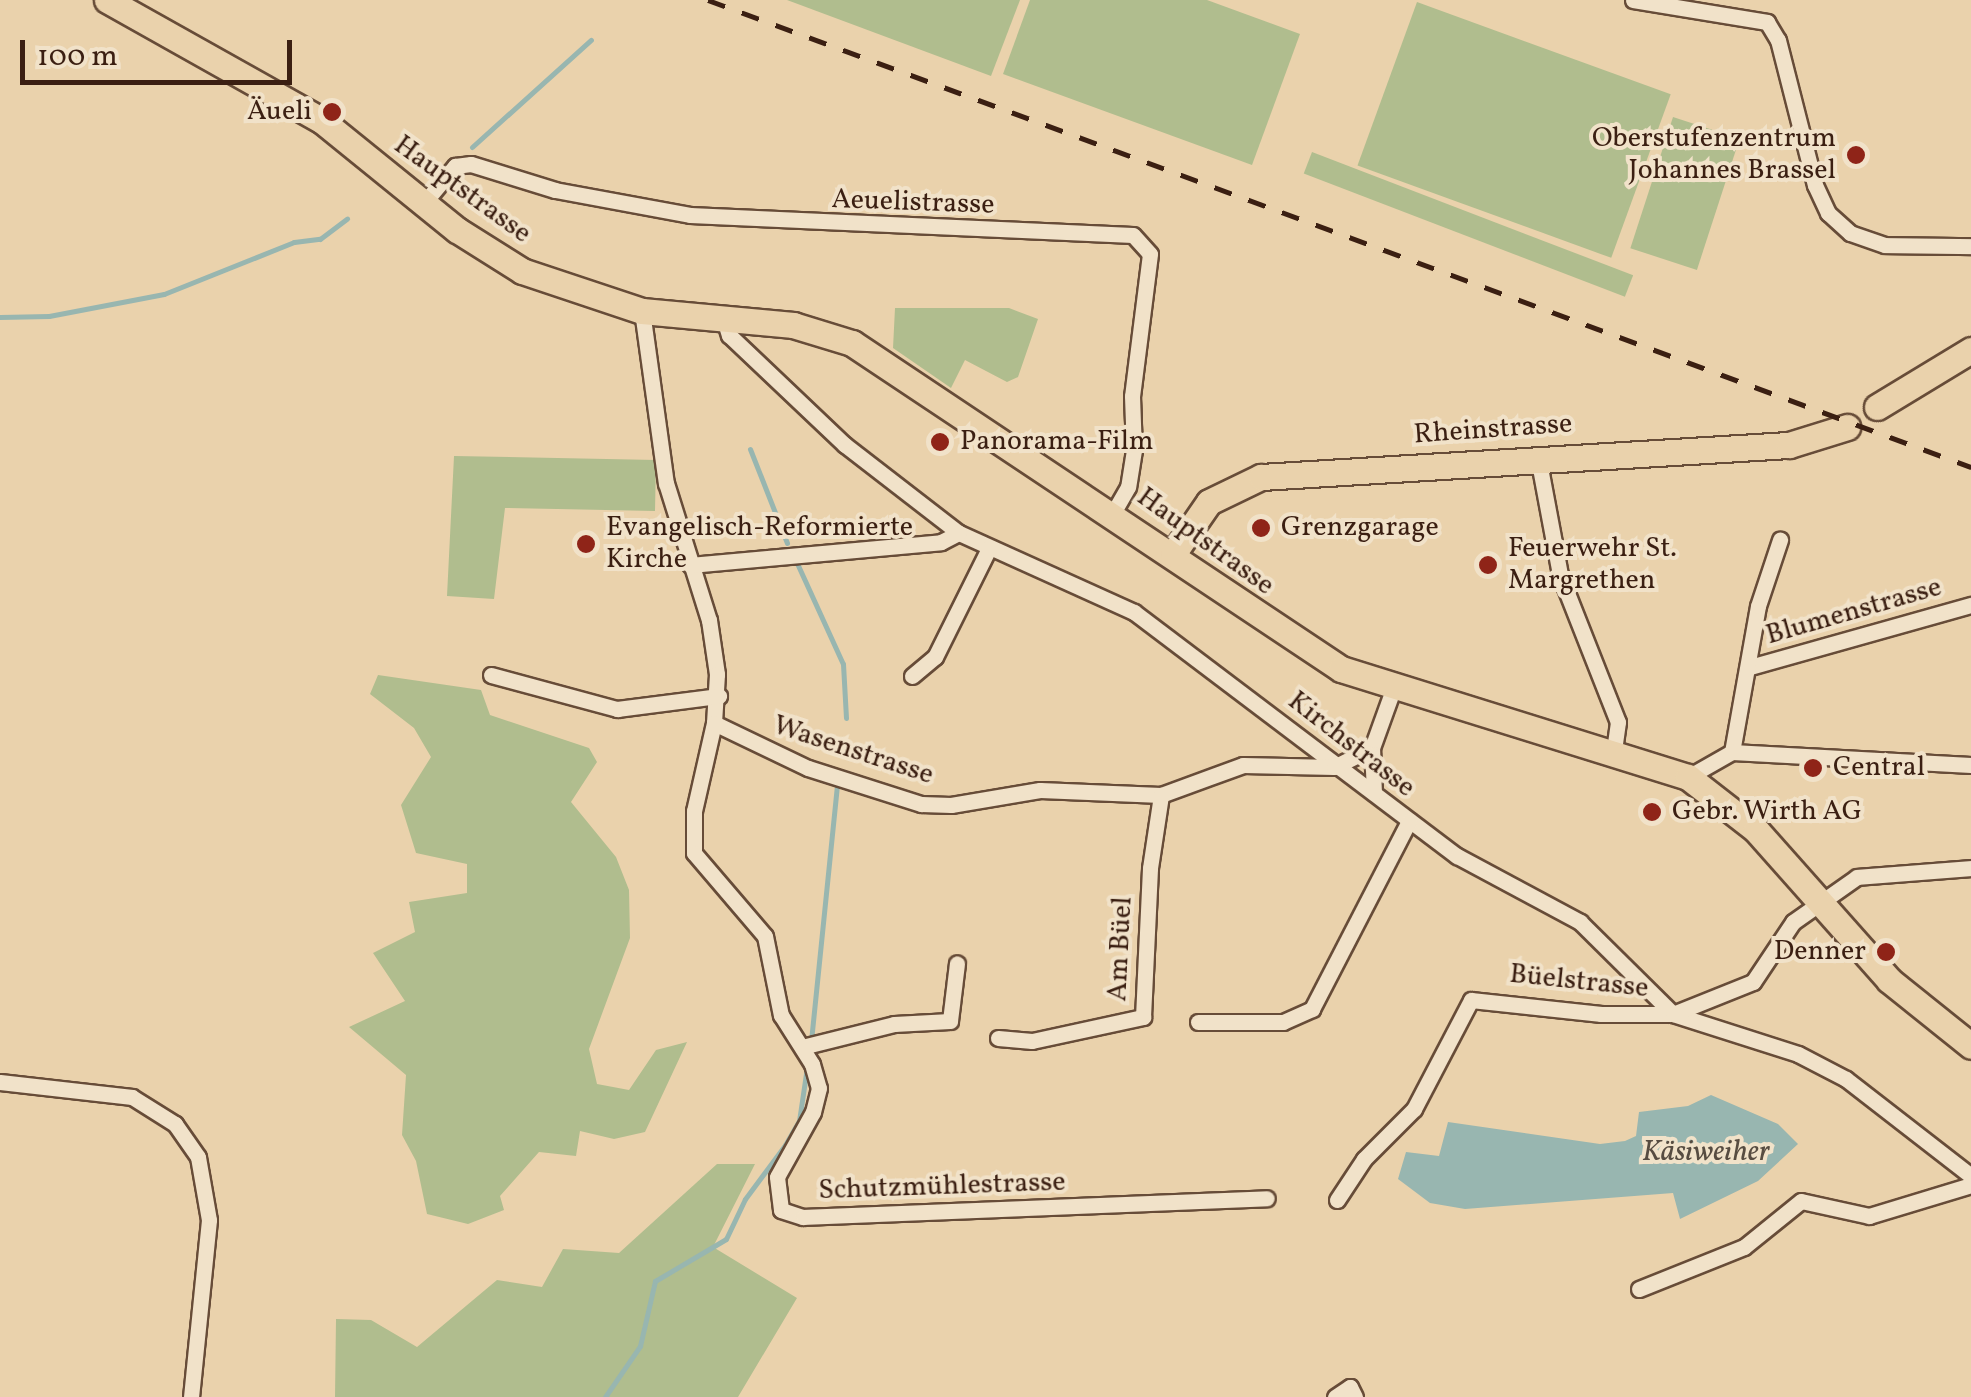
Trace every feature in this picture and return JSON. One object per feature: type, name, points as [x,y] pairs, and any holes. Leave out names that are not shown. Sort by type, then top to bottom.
[{"type":"main road","name":"Hauptstrasse","points":[[107,0],[321,120],[423,204],[522,271],[642,311],[793,325],[852,343],[1113,513],[1313,653],[1394,687],[1614,750],[1688,777],[1756,830],[1827,897],[1889,980],[1971,1046]]},
{"type":"main road","points":[[1877,407],[1971,350]]},
{"type":"main road","name":"Rheinstrasse","points":[[1173,554],[1209,502],[1248,480],[1538,457],[1789,445],[1847,427]]},
{"type":"street","points":[[1634,0],[1767,22],[1778,40],[1798,134],[1815,186],[1838,224],[1884,244],[1971,246]]},
{"type":"street","name":"Aeuelistrasse","points":[[423,204],[455,166],[471,164],[555,190],[690,216],[1133,235],[1150,254],[1132,396],[1134,450],[1128,487],[1113,513]]},
{"type":"street","points":[[642,311],[666,483],[709,620],[719,696],[694,811],[694,853],[765,936],[778,1005],[809,1046],[894,1024],[950,1022],[957,963]]},
{"type":"street","name":"Kirchstrasse","points":[[724,319],[729,335],[845,445],[959,533],[1134,612],[1334,767],[1475,867],[1580,922],[1673,1014],[1798,1054],[1846,1078],[1971,1176]]},
{"type":"street","points":[[1538,457],[1560,575],[1618,722],[1614,750]]},
{"type":"street","points":[[690,564],[941,542],[959,533]]},
{"type":"street","points":[[1732,752],[1758,606],[1780,540]]},
{"type":"street","points":[[912,676],[935,657],[988,548]]},
{"type":"street","name":"Blumenstrasse","points":[[1750,667],[1971,606]]},
{"type":"street","points":[[491,675],[617,708],[719,696]]},
{"type":"street","points":[[1374,793],[1372,748],[1394,687]]},
{"type":"street","name":"Wasenstrasse","points":[[714,724],[784,760],[921,804],[1066,788],[1161,795],[1243,765],[1334,767]]},
{"type":"street","points":[[1334,767],[1372,748]]},
{"type":"street","points":[[1688,777],[1732,752],[1971,765]]},
{"type":"street","name":"Am Büel","points":[[998,1038],[1032,1041],[1142,1017],[1150,868],[1161,795]]},
{"type":"street","points":[[1198,1022],[1283,1022],[1312,1009],[1409,820]]},
{"type":"street","name":"Büelstrasse","points":[[1337,1200],[1364,1158],[1414,1109],[1471,1000],[1617,1016],[1673,1014],[1754,982],[1792,922],[1866,874],[1971,868]]},
{"type":"street","name":"Schutzmühlestrasse","points":[[809,1046],[818,1100],[774,1186],[776,1204],[794,1218],[1266,1198]]},
{"type":"street","points":[[0,1082],[132,1097],[160,1112],[188,1140],[206,1175],[209,1220],[190,1397]]},
{"type":"street","points":[[1639,1289],[1744,1247],[1800,1202],[1869,1216],[1971,1185]]},
{"type":"street","points":[[1336,1397],[1350,1386],[1355,1397]]},
{"type":"green space","points":[[787,0],[1020,0],[991,76]]},
{"type":"green space","points":[[1030,0],[1207,0],[1300,34],[1252,165],[1003,74]]},
{"type":"green space","points":[[1417,2],[1671,94],[1611,258],[1357,166]]},
{"type":"green space","points":[[1673,117],[1740,139],[1697,270],[1630,248]]},
{"type":"green space","points":[[1312,152],[1633,275],[1625,297],[1304,173]]},
{"type":"green space","points":[[895,308],[1009,308],[1038,319],[1018,377],[1007,382],[965,360],[951,388],[893,348]]},
{"type":"green space","points":[[454,456],[656,460],[655,511],[505,508],[494,599],[447,596]]},
{"type":"green space","points":[[378,675],[481,690],[490,715],[589,748],[597,762],[571,802],[616,857],[629,890],[630,938],[589,1049],[597,1084],[629,1090],[656,1050],[687,1042],[645,1132],[614,1139],[580,1131],[576,1156],[539,1152],[500,1196],[504,1210],[468,1224],[427,1214],[416,1161],[402,1135],[406,1075],[349,1027],[405,1001],[373,953],[415,932],[409,902],[467,893],[467,864],[416,853],[401,805],[431,757],[414,728],[370,694]]},
{"type":"green space","points":[[717,1164],[755,1164],[713,1247],[797,1298],[738,1397],[335,1397],[336,1319],[371,1320],[417,1347],[497,1280],[542,1287],[563,1249],[619,1253]]},
{"type":"water","name":"Käsiweiher","points":[[1711,1095],[1778,1124],[1798,1144],[1758,1181],[1680,1219],[1673,1193],[1465,1209],[1430,1203],[1398,1179],[1406,1152],[1439,1156],[1448,1122],[1600,1144],[1636,1136],[1639,1112],[1688,1106]]},
{"type":"waterway","points":[[472,147],[591,40]]},
{"type":"waterway","points":[[0,317],[49,316],[164,294],[294,242],[320,239],[347,219]]},
{"type":"waterway","points":[[750,449],[787,543]]},
{"type":"waterway","points":[[796,561],[843,664],[846,718]]},
{"type":"waterway","points":[[811,1041],[837,787]]},
{"type":"waterway","points":[[605,1397],[640,1346],[655,1281],[726,1239],[745,1199],[785,1145],[799,1121],[807,1067]]},
{"type":"railway","points":[[708,0],[1971,467]]},
{"type":"place","name":"Äueli","points":[[332,112]]},
{"type":"place","name":"Oberstufenzentrum Johannes Brassel","points":[[1856,155]]},
{"type":"place","name":"Panorama-Film","points":[[940,442]]},
{"type":"place","name":"Grenzgarage","points":[[1261,528]]},
{"type":"place","name":"Evangelisch-Reformierte Kirche","points":[[586,544]]},
{"type":"place","name":"Feuerwehr St. Margrethen","points":[[1488,565]]},
{"type":"place","name":"Central","points":[[1813,768]]},
{"type":"place","name":"Gebr. Wirth AG","points":[[1652,812]]},
{"type":"place","name":"Denner","points":[[1886,952]]}]
